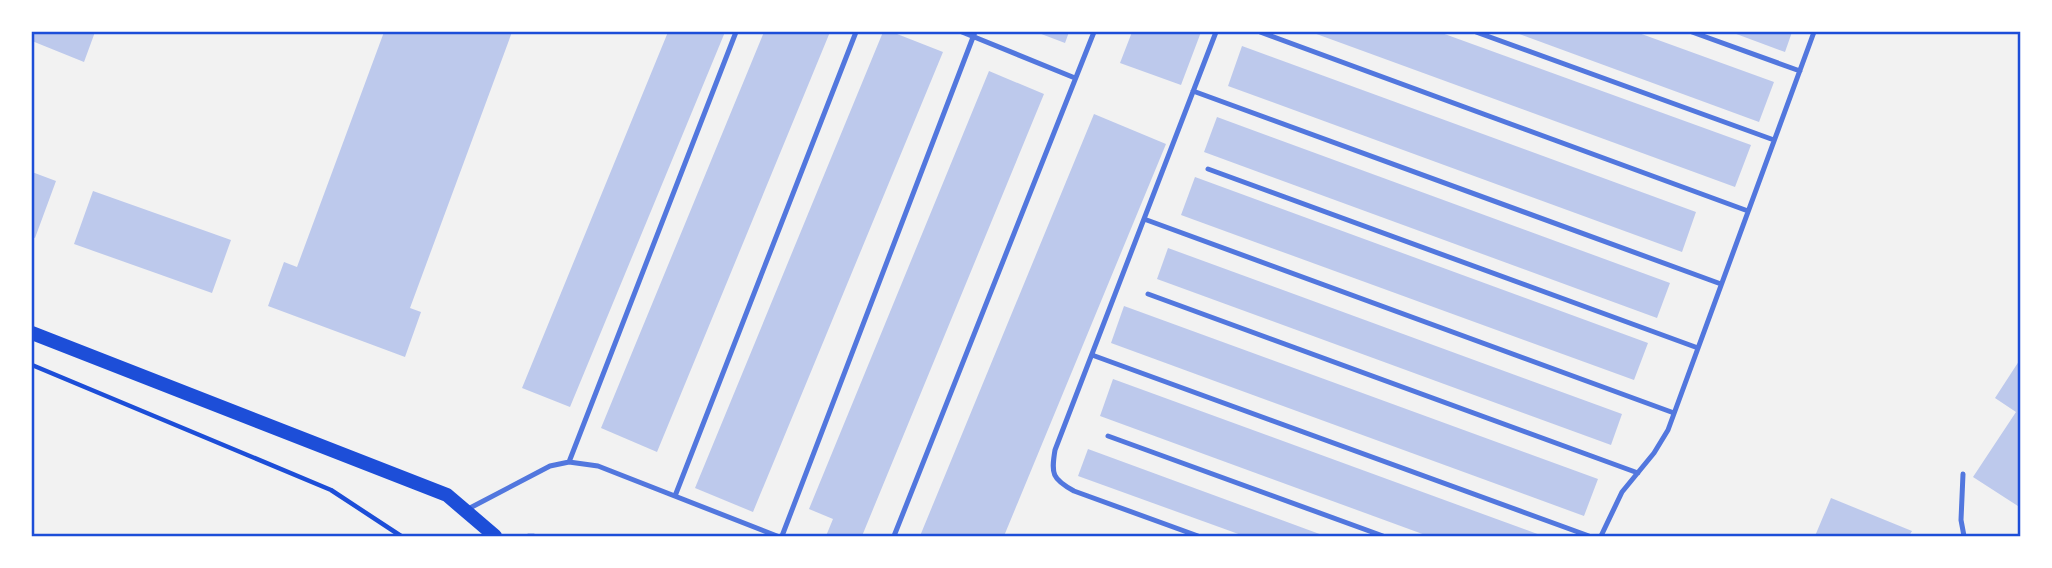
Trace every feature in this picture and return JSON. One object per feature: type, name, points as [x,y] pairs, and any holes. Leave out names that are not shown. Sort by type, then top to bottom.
[{"type":"main road","points":[[32,333],[447,495],[495,537]]},
{"type":"lane","points":[[569,462],[736,32]]},
{"type":"lane","points":[[676,496],[856,32]]},
{"type":"lane","points":[[962,32],[974,34],[1075,78]]},
{"type":"lane","points":[[894,537],[1094,32]]},
{"type":"lane","points":[[1198,537],[1074,491],[1059,483],[1052,470],[1055,450],[1216,32]]},
{"type":"lane","points":[[1260,32],[1748,211]]},
{"type":"lane","points":[[1476,32],[1774,141]]},
{"type":"lane","points":[[1692,32],[1800,71]]},
{"type":"lane","points":[[1601,537],[1615,505],[1661,443],[1674,413],[1814,32]]},
{"type":"lane","points":[[465,511],[550,466],[569,462],[598,466],[779,537],[974,34]]},
{"type":"lane","points":[[1193,90],[1721,284]]},
{"type":"lane","points":[[1208,169],[1698,348]]},
{"type":"lane","points":[[1144,219],[1674,413]]},
{"type":"lane","points":[[1148,293],[1638,473]]},
{"type":"lane","points":[[1092,355],[1589,537]]},
{"type":"lane","points":[[1108,436],[1383,537]]},
{"type":"lane","points":[[1963,474],[1961,520],[1965,537]]},
{"type":"path","points":[[32,365],[331,490],[401,537]]},
{"type":"path","points":[[528,537],[534,537]]},
{"type":"building","points":[[32,32],[95,32],[84,62],[32,41]]},
{"type":"building","points":[[384,32],[512,32],[410,308],[421,312],[405,357],[268,306],[284,262],[297,267]]},
{"type":"building","points":[[668,32],[725,32],[570,407],[522,388]]},
{"type":"building","points":[[764,32],[830,32],[657,452],[601,428]]},
{"type":"building","points":[[883,32],[892,32],[943,52],[753,512],[695,488]]},
{"type":"building","points":[[1036,32],[1069,32],[1065,43]]},
{"type":"building","points":[[1132,32],[1201,32],[1181,85],[1120,63]]},
{"type":"building","points":[[1311,32],[1439,32],[1751,145],[1735,187]]},
{"type":"building","points":[[1514,32],[1636,32],[1774,82],[1759,122]]},
{"type":"building","points":[[1731,32],[1792,32],[1785,52]]},
{"type":"building","points":[[1242,46],[1696,212],[1682,252],[1228,86]]},
{"type":"building","points":[[989,71],[1044,94],[862,536],[826,536],[833,519],[809,509]]},
{"type":"building","points":[[1094,114],[1166,144],[1004,536],[920,536]]},
{"type":"building","points":[[1217,117],[1670,283],[1657,318],[1204,152]]},
{"type":"building","points":[[32,172],[56,181],[35,238],[32,237]]},
{"type":"building","points":[[1195,177],[1648,343],[1634,380],[1181,215]]},
{"type":"building","points":[[93,191],[231,240],[212,293],[74,244]]},
{"type":"building","points":[[1168,248],[1622,414],[1611,445],[1157,279]]},
{"type":"building","points":[[1124,306],[1598,479],[1584,516],[1111,343]]},
{"type":"building","points":[[2021,358],[2021,508],[1973,477],[2016,412],[1995,398]]},
{"type":"building","points":[[1113,379],[1543,536],[1428,536],[1100,416]]},
{"type":"building","points":[[1088,449],[1325,536],[1244,536],[1078,476]]},
{"type":"building","points":[[1831,498],[1912,531],[1909,536],[1815,536]]}]
